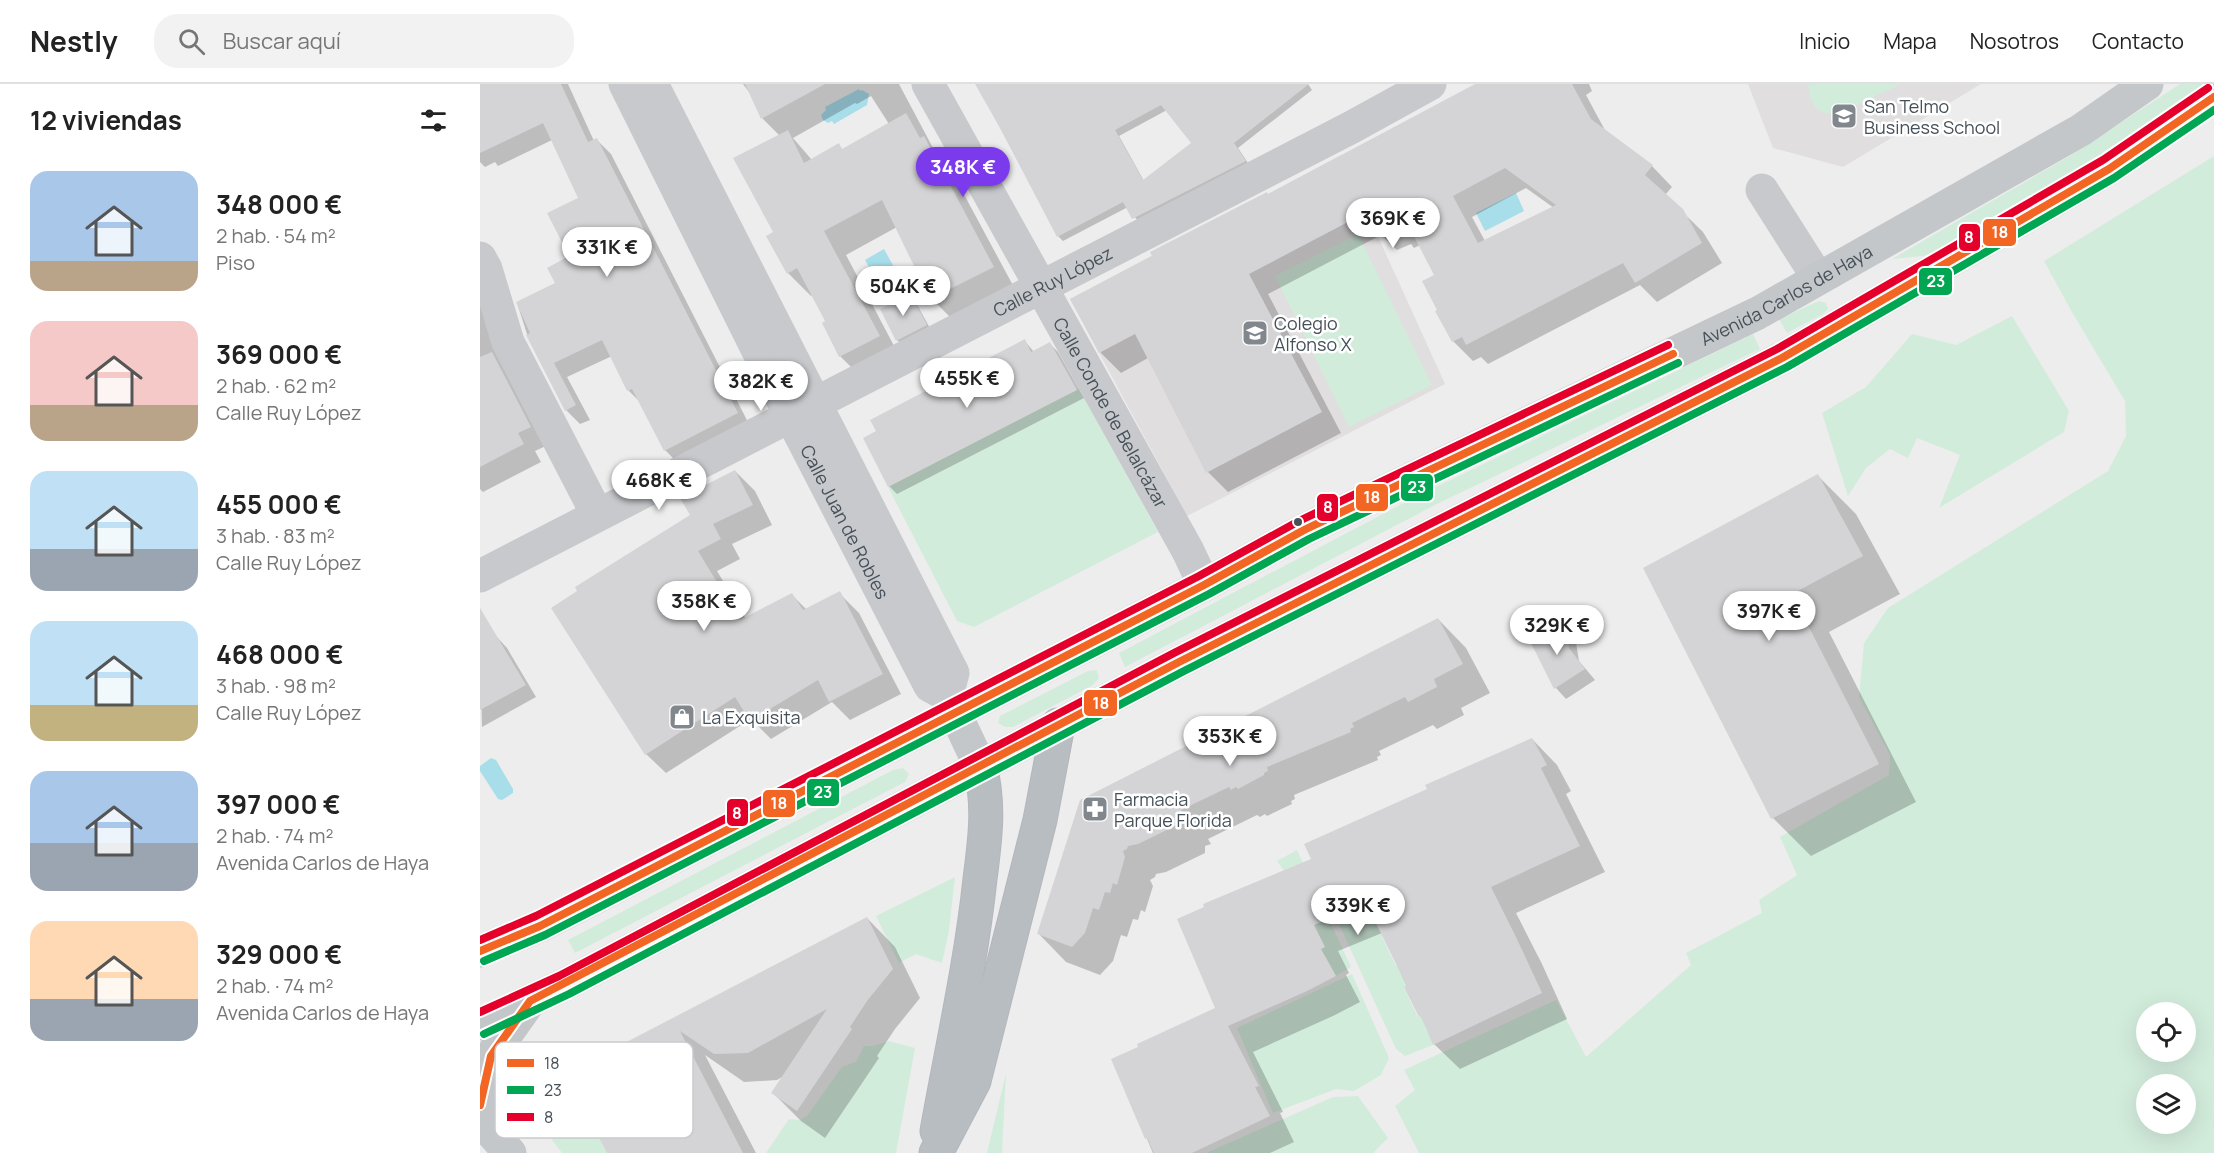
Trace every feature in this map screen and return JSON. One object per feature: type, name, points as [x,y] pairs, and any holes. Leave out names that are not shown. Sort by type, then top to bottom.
[{"type":"highway","points":[[934,1153],[974,1081],[1040,820],[1058,725]]},
{"type":"highway","points":[[934,1153],[976,923],[987,822],[986,788],[980,766]]},
{"type":"main road","name":"Avenida Carlos de Haya","points":[[480,951],[540,926],[951,704],[1204,585],[1304,530],[1758,313],[2081,130],[2147,84]]},
{"type":"main road","points":[[480,1024],[530,1001],[1179,662],[1782,358],[2109,169],[2214,97]]},
{"type":"main road","points":[[951,704],[980,766]]},
{"type":"main road","points":[[501,1042],[530,1001]]},
{"type":"main road","points":[[480,1105],[491,1056],[495,1050]]},
{"type":"main road","points":[[480,1120],[495,1136]]},
{"type":"main road","points":[[496,1138],[510,1153]]},
{"type":"street","name":"Calle Juan de Robles","points":[[625,84],[803,410]]},
{"type":"street","name":"Calle Juan de Robles","points":[[652,84],[930,686],[951,704]]},
{"type":"street","name":"Calle Conde de Belalcázar","points":[[928,84],[1188,551],[1204,585]]},
{"type":"street","name":"Calle Ruy López","points":[[480,576],[1352,128],[1430,84]]},
{"type":"street","points":[[1762,190],[1818,278]]},
{"type":"street","points":[[480,258],[486,269],[508,342],[597,514]]},
{"type":"shaded area","name":"San Telmo Business School","points":[[1748,84],[1981,84],[1843,167],[1773,148]]},
{"type":"shaded area","name":"Colegio Alfonso X","points":[[1341,155],[1445,384],[1187,516],[1070,299]]},
{"type":"green space","points":[[1810,84],[1901,84],[1838,114],[1830,114],[1819,110],[1813,104],[1809,93]]},
{"type":"green space","points":[[2180,84],[2213,84],[2155,123],[1950,245],[1923,256],[1892,259],[2068,157]]},
{"type":"green space","points":[[2214,156],[2214,1153],[1419,1153],[1395,1106],[1415,1090],[1404,1070],[1556,1000],[1586,1057],[1691,965],[1686,953],[1762,913],[1759,900],[1797,875],[1780,837],[1889,775],[1890,755],[1859,697],[1864,643],[1888,608],[2108,471],[2126,436],[2125,401],[2044,261]]},
{"type":"green space","points":[[1358,234],[1432,385],[1349,427],[1275,276]]},
{"type":"green space","points":[[1819,301],[1826,303],[1828,309],[1787,333],[1779,319]]},
{"type":"green space","points":[[2012,316],[2069,411],[2064,432],[1939,508],[1960,455],[1917,438],[1908,458],[1890,449],[1866,468],[1848,496],[1822,413],[1866,387],[1912,334],[1956,345]]},
{"type":"green space","points":[[1753,334],[1760,349],[1437,504],[1125,667],[1119,653],[1415,497]]},
{"type":"green space","points":[[1079,388],[1158,532],[974,627],[957,621],[888,487]]},
{"type":"green space","points":[[1097,670],[1099,678],[1093,685],[1013,727],[1005,727],[998,723],[1000,716],[1088,671]]},
{"type":"green space","points":[[903,768],[909,774],[905,782],[575,953],[568,940],[893,770]]},
{"type":"green space","points":[[1297,850],[1351,967],[1336,976],[1326,957],[1322,960],[1284,871],[1277,861]]},
{"type":"green space","points":[[955,877],[949,930],[942,963],[916,954],[899,963],[876,916]]},
{"type":"green space","points":[[1385,904],[1399,929],[1382,937],[1396,966],[1402,964],[1411,984],[1404,988],[1418,1017],[1424,1014],[1433,1045],[1405,1056],[1396,1049],[1339,924]]},
{"type":"green space","points":[[1352,974],[1389,1058],[1381,1075],[1354,1091],[1336,1089],[1273,1113],[1237,1028]]},
{"type":"green space","points":[[889,1041],[915,1048],[896,1153],[766,1153],[789,1119],[800,1120],[807,1116],[842,1067],[856,1062],[864,1046]]},
{"type":"green space","points":[[1006,1073],[1002,1153],[987,1153]]},
{"type":"green space","points":[[1358,1096],[1388,1138],[1373,1153],[1206,1153],[1333,1097]]},
{"type":"green space","points":[[551,1138],[600,1138],[607,1153],[562,1153]]},
{"type":"water","points":[[859,89],[869,94],[867,105],[834,124],[832,121],[828,123],[823,120],[821,115],[826,110],[825,107]]},
{"type":"water","points":[[1516,193],[1524,211],[1485,231],[1476,213]]},
{"type":"water","points":[[884,249],[905,287],[886,297],[865,260]]},
{"type":"water","points":[[491,758],[496,760],[513,789],[513,793],[502,800],[498,799],[480,771],[480,766]]},
{"type":"building","points":[[480,84],[561,84],[588,142],[597,138],[738,413],[664,451],[632,389],[627,391],[602,340],[554,363],[576,405],[565,411],[526,335],[530,333],[516,302],[555,283],[547,268],[569,256],[547,213],[578,198],[543,123],[480,153]]},
{"type":"building","points":[[745,84],[825,84],[761,119]]},
{"type":"building","points":[[975,84],[1309,84],[1234,143],[1246,161],[1132,219],[1123,202],[1057,237]],"holes":[[[1161,105],[1191,143],[1143,180],[1115,130]]]},
{"type":"building","points":[[1475,84],[1572,84],[1591,119],[1653,165],[1645,175],[1683,209],[1702,243],[1635,283],[1623,263],[1466,345],[1462,337],[1452,342],[1435,311],[1437,310],[1422,281],[1434,275],[1406,221],[1393,228],[1391,225],[1375,231],[1367,212],[1249,274],[1322,412],[1206,473],[1135,334],[1099,353],[1070,299],[1152,256],[1150,252],[1267,192],[1268,194]],"holes":[[[1505,168],[1556,205],[1478,243],[1453,196]]]},
{"type":"building","points":[[906,113],[920,138],[924,136],[994,267],[930,299],[882,200],[824,231],[880,336],[839,357],[822,323],[825,321],[797,268],[787,274],[766,236],[773,232],[733,158],[788,130],[804,163],[839,143],[842,149]]},
{"type":"building","points":[[911,294],[927,325],[896,341],[880,309]]},
{"type":"building","points":[[1025,339],[1031,352],[1050,342],[1077,390],[888,487],[863,438],[876,431],[870,420]]},
{"type":"building","points":[[492,352],[531,427],[518,433],[524,444],[480,467],[480,357]]},
{"type":"building","points":[[735,470],[753,505],[713,524],[721,539],[698,551],[740,620],[792,593],[803,610],[840,591],[883,674],[829,702],[818,680],[750,721],[735,697],[645,755],[551,608],[577,591],[575,587],[690,515],[680,498]]},
{"type":"building","points":[[1818,474],[1863,556],[1792,594],[1879,764],[1771,819],[1643,568]]},
{"type":"building","points":[[480,608],[526,685],[480,710]]},
{"type":"building","points":[[1438,618],[1463,664],[1434,679],[1437,687],[1408,702],[1405,697],[1352,723],[1354,727],[1350,729],[1351,732],[1267,767],[1268,771],[1264,775],[1238,789],[1236,787],[1231,790],[1229,787],[1181,810],[1184,816],[1178,818],[1180,820],[1176,822],[1177,825],[1138,844],[1128,846],[1123,851],[1125,857],[1117,885],[1113,883],[1110,893],[1105,892],[1099,910],[1093,908],[1085,933],[1072,947],[1037,934],[1080,800]]},
{"type":"building","points":[[1565,623],[1569,648],[1585,669],[1554,689],[1530,641]]},
{"type":"building","points":[[1532,738],[1547,765],[1541,768],[1580,846],[1491,887],[1542,993],[1433,1045],[1366,903],[1314,925],[1325,947],[1321,949],[1336,976],[1228,1026],[1259,1086],[1255,1087],[1270,1116],[1192,1153],[1154,1153],[1147,1138],[1145,1139],[1111,1059],[1138,1047],[1137,1044],[1215,1008],[1177,919],[1204,907],[1203,904],[1311,859],[1304,844],[1427,789],[1425,785]]},
{"type":"building","points":[[867,917],[893,969],[867,1001],[850,1027],[852,1029],[797,1111],[771,1093],[827,1009],[748,1053],[714,1054],[680,1031],[686,1042],[627,1042]]},
{"type":"building","points":[[693,1056],[743,1153],[607,1153],[599,1138],[693,1138]]},
{"type":"transit line","name":"8","points":[[480,1012],[559,976],[1174,653],[1777,349],[2103,160],[2208,88]]},
{"type":"transit line","name":"18","points":[[501,1042],[530,1001],[1179,662],[1782,358],[2109,169],[2214,97]]},
{"type":"transit line","name":"23","points":[[484,1034],[569,994],[1184,671],[1787,367],[2114,178],[2214,110]]},
{"type":"transit line","name":"8","points":[[480,940],[536,916],[1199,576],[1299,521],[1668,345]]},
{"type":"transit line","name":"18","points":[[480,951],[540,926],[1204,585],[1304,530],[1673,354]]},
{"type":"transit line","name":"23","points":[[484,961],[545,935],[1209,594],[1309,539],[1678,363]]},
{"type":"transit line","name":"18","points":[[480,1105],[491,1056],[495,1050]]},
{"type":"place","name":"San Telmo Business School","points":[[1844,116]]},
{"type":"place","name":"Colegio Alfonso X","points":[[1255,333]]},
{"type":"place","name":"La Exquisita","points":[[682,717]]},
{"type":"place","name":"Farmacia Parque Florida","points":[[1095,809]]}]
